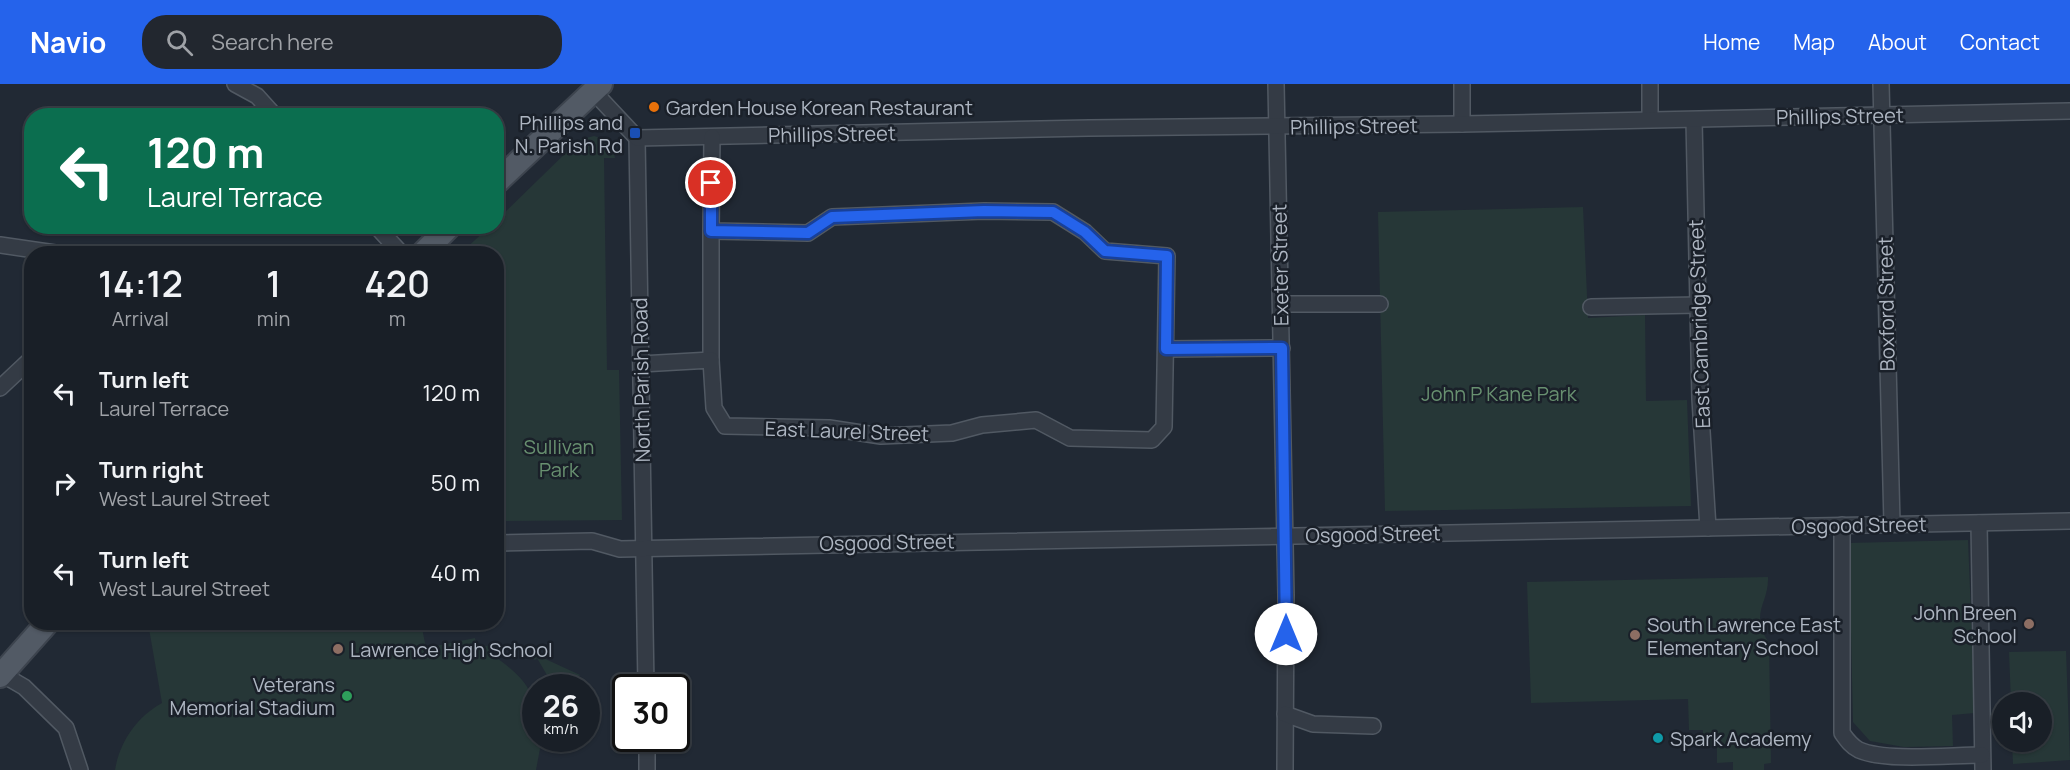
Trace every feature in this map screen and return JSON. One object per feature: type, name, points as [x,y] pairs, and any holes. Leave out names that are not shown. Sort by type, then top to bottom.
[{"type":"main road","points":[[504,175],[597,88]]},
{"type":"main road","points":[[430,246],[442,234]]},
{"type":"main road","points":[[1,674],[41,630]]},
{"type":"street","points":[[235,84],[256,96],[267,108]]},
{"type":"street","name":"Exeter Street","points":[[1276,84],[1282,304],[1285,770]]},
{"type":"street","points":[[1462,84],[1462,124]]},
{"type":"street","points":[[1650,84],[1650,120]]},
{"type":"street","name":"Boxford Street","points":[[1881,84],[1892,524]]},
{"type":"street","points":[[597,88],[638,138]]},
{"type":"street","name":"Phillips Street","points":[[638,138],[1089,128],[1694,120],[2070,111]]},
{"type":"street","name":"East Cambridge Street","points":[[1694,120],[1700,399],[1708,528]]},
{"type":"street","points":[[641,364],[711,360],[712,137]]},
{"type":"street","name":"North Parish Road","points":[[638,138],[646,674]]},
{"type":"street","points":[[711,231],[808,233],[832,217],[984,211],[1053,212],[1085,232],[1105,251],[1167,256],[1166,349],[1282,348]]},
{"type":"street","points":[[383,234],[395,246]]},
{"type":"street","points":[[0,245],[24,248]]},
{"type":"street","points":[[1282,304],[1380,304]]},
{"type":"street","points":[[1591,307],[1698,305]]},
{"type":"street","name":"East Laurel Street","points":[[711,360],[714,408],[725,426],[829,428],[881,436],[952,433],[982,425],[1036,420],[1070,438],[1152,440],[1164,427],[1166,349]]},
{"type":"street","points":[[0,388],[24,366]]},
{"type":"street","name":"Osgood Street","points":[[504,543],[592,540],[620,549],[2070,521]]},
{"type":"street","points":[[1842,525],[1842,733],[1849,743],[1859,750],[1884,756],[1983,762],[1979,523]]},
{"type":"street","points":[[1,674],[24,687],[66,728],[80,770]]},
{"type":"street","points":[[1285,714],[1313,724],[1374,726]]},
{"type":"street","points":[[647,752],[647,770]]},
{"type":"green space","name":"Sullivan Park","points":[[594,136],[603,139],[613,149],[615,158],[604,158],[607,370],[619,370],[622,520],[504,521],[504,246],[469,246],[481,234],[504,234],[504,213],[579,140]]},
{"type":"green space","name":"John P Kane Park","points":[[1583,207],[1588,318],[1645,315],[1646,401],[1687,400],[1691,506],[1385,511],[1378,212]]},
{"type":"green space","points":[[1968,540],[1975,713],[1952,715],[1953,746],[1904,747],[1870,741],[1853,722],[1849,543]]},
{"type":"green space","points":[[1768,577],[1768,586],[1760,616],[1763,632],[1769,643],[1771,763],[1764,764],[1764,770],[1733,770],[1733,762],[1717,763],[1717,746],[1703,746],[1703,730],[1689,730],[1688,699],[1531,703],[1527,582]]},
{"type":"green space","name":"Veterans Memorial Stadium","points":[[149,630],[422,630],[426,648],[475,638],[477,648],[495,644],[497,658],[522,680],[522,752],[539,752],[536,770],[115,770],[125,740],[137,723],[162,703]]},
{"type":"green space","points":[[534,649],[539,656],[578,674],[546,674],[537,658],[535,660],[529,655]]},
{"type":"green space","points":[[2066,651],[2070,760],[2013,764],[2012,752],[2052,752],[2052,692],[2011,692],[2009,652]]},
{"type":"place","name":"Garden House Korean Restaurant","points":[[654,107]]},
{"type":"place","name":"Phillips and N. Parish Rd","points":[[635,133]]},
{"type":"place","name":"John Breen School","points":[[2029,624]]},
{"type":"place","name":"South Lawrence East Elementary School","points":[[1635,635]]},
{"type":"place","name":"Lawrence High School","points":[[338,649]]},
{"type":"place","name":"Veterans Memorial Stadium","points":[[347,696]]},
{"type":"place","name":"Spark Academy","points":[[1658,738]]},
{"type":"route","points":[[711,183],[711,231],[808,233],[832,217],[984,211],[1053,212],[1085,232],[1105,251],[1167,256],[1166,349],[1282,348],[1286,634]]}]
